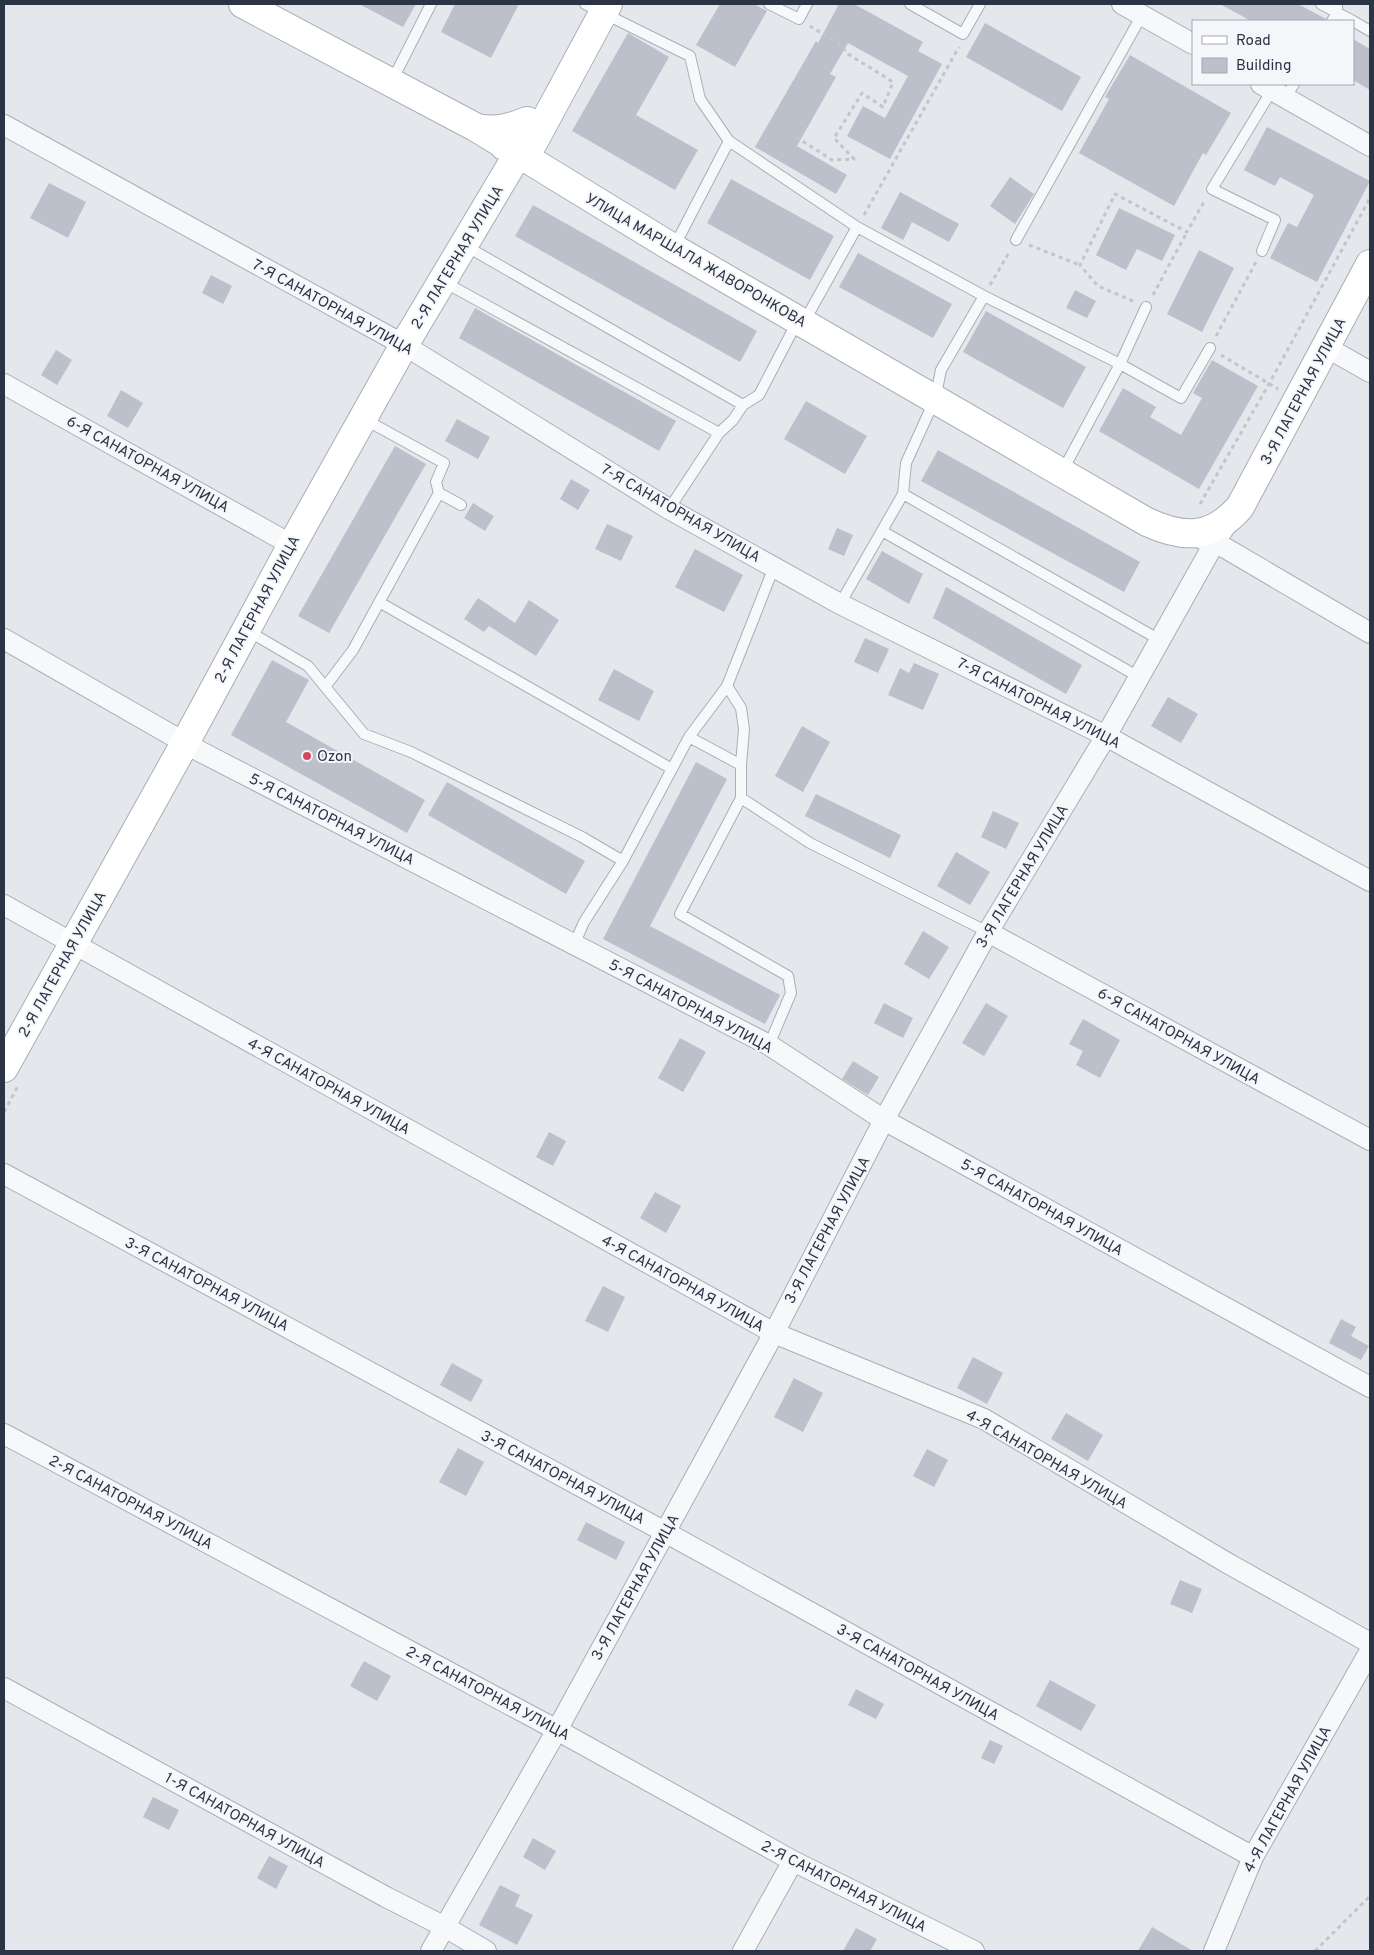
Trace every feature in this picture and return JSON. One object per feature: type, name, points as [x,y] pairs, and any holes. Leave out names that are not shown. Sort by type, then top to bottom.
[{"type":"main road","name":"УЛИЦА МАРШАЛА ЖАВОРОНКОВА","points":[[243,4],[477,128],[673,248],[1147,522]]},
{"type":"main road","points":[[513,149],[527,121],[596,6]]},
{"type":"main road","name":"2-Я ЛАГЕРНАЯ УЛИЦА","points":[[4,1068],[185,743],[292,545],[404,345],[464,245],[513,149],[532,143],[596,6]]},
{"type":"main road","points":[[477,128],[497,130],[511,128],[527,121]]},
{"type":"main road","name":"3-Я ЛАГЕРНАЯ УЛИЦА","points":[[1147,522],[1175,532],[1188,534],[1206,532],[1222,525],[1232,515],[1247,496],[1370,264]]},
{"type":"street","points":[[1122,4],[1192,43]]},
{"type":"street","points":[[1278,89],[1370,146]]},
{"type":"street","name":"7-Я САНАТОРНАЯ УЛИЦА","points":[[4,125],[404,345],[669,509],[840,604],[1106,736],[1370,881]]},
{"type":"street","points":[[1326,347],[1370,372]]},
{"type":"street","name":"6-Я САНАТОРНАЯ УЛИЦА","points":[[4,384],[292,545]]},
{"type":"street","name":"3-Я ЛАГЕРНАЯ УЛИЦА","points":[[431,1951],[557,1730],[774,1333],[884,1120],[988,932],[1106,736],[1232,515]]},
{"type":"street","points":[[1175,532],[1215,542],[1370,633]]},
{"type":"street","name":"5-Я САНАТОРНАЯ УЛИЦА","points":[[4,639],[185,743],[769,1045],[884,1120],[1370,1387]]},
{"type":"street","name":"4-Я САНАТОРНАЯ УЛИЦА","points":[[4,905],[774,1333],[984,1419],[1229,1564],[1370,1643]]},
{"type":"street","name":"6-Я САНАТОРНАЯ УЛИЦА","points":[[988,932],[1370,1140]]},
{"type":"street","name":"3-Я САНАТОРНАЯ УЛИЦА","points":[[4,1174],[665,1532],[1253,1856]]},
{"type":"street","name":"2-Я САНАТОРНАЯ УЛИЦА","points":[[4,1434],[557,1730],[793,1862],[974,1951]]},
{"type":"street","name":"4-Я ЛАГЕРНАЯ УЛИЦА","points":[[1214,1951],[1253,1856],[1370,1651]]},
{"type":"street","name":"1-Я САНАТОРНАЯ УЛИЦА","points":[[4,1688],[486,1951]]},
{"type":"street","points":[[743,1951],[793,1862]]},
{"type":"lane","points":[[391,84],[431,4]]},
{"type":"lane","points":[[769,4],[799,19],[807,4]]},
{"type":"lane","points":[[910,4],[963,34],[980,4]]},
{"type":"lane","points":[[1321,4],[1351,20]]},
{"type":"lane","points":[[596,6],[690,56],[700,99],[729,141],[858,227],[984,296],[1120,364],[1181,398],[1210,348]]},
{"type":"lane","points":[[1016,240],[1142,15]]},
{"type":"lane","points":[[1354,22],[1370,31]]},
{"type":"lane","points":[[1262,251],[1275,220],[1212,189],[1278,89]]},
{"type":"lane","points":[[673,248],[729,141]]},
{"type":"lane","points":[[669,509],[719,433],[733,420],[743,405],[759,394],[858,227]]},
{"type":"lane","points":[[464,245],[743,405]]},
{"type":"lane","points":[[443,282],[719,433]]},
{"type":"lane","points":[[840,604],[904,494],[906,463],[935,399],[941,370],[984,296]]},
{"type":"lane","points":[[1062,472],[1120,364],[1146,307]]},
{"type":"lane","points":[[325,687],[353,650],[439,493],[436,482],[444,463],[363,418]]},
{"type":"lane","points":[[439,493],[461,505]]},
{"type":"lane","points":[[904,494],[1160,640]]},
{"type":"lane","points":[[882,531],[1139,677]]},
{"type":"lane","points":[[574,945],[584,922],[623,861],[689,737],[727,686],[774,567]]},
{"type":"lane","points":[[379,602],[672,768]]},
{"type":"lane","points":[[246,630],[308,666],[364,734],[411,752],[582,837],[623,861]]},
{"type":"lane","points":[[727,686],[740,708],[744,728],[741,765],[742,798],[680,914],[788,976],[791,992],[769,1045]]},
{"type":"lane","points":[[689,737],[741,765]]},
{"type":"lane","points":[[742,798],[810,843],[988,932]]},
{"type":"path","points":[[796,137],[832,160],[854,159],[834,138],[862,93],[883,108],[893,82],[848,54],[841,45],[799,19]]},
{"type":"path","points":[[858,227],[958,51],[963,34]]},
{"type":"path","points":[[984,296],[1016,240],[1080,265],[1098,286],[1146,307],[1212,189]]},
{"type":"path","points":[[1080,265],[1115,194],[1188,232]]},
{"type":"path","points":[[1200,504],[1269,384],[1370,198]]},
{"type":"path","points":[[1262,251],[1210,348],[1296,401]]},
{"type":"path","points":[[1315,1951],[1370,1896]]},
{"type":"building","points":[[359,4],[416,4],[403,27]]},
{"type":"building","points":[[455,4],[519,4],[491,58],[441,32]]},
{"type":"building","points":[[720,4],[754,4],[767,11],[735,67],[696,45]]},
{"type":"building","points":[[839,4],[854,4],[923,42],[918,51],[942,64],[890,159],[847,136],[863,106],[885,118],[908,76],[848,43],[830,74],[836,77],[797,146],[847,175],[836,194],[755,147],[816,41],[818,43]]},
{"type":"building","points":[[1220,4],[1298,4],[1326,19],[1326,20],[1249,20]]},
{"type":"building","points":[[985,23],[1081,77],[1062,111],[966,57]]},
{"type":"building","points":[[628,33],[669,57],[636,115],[698,150],[675,190],[572,131]]},
{"type":"building","points":[[1354,40],[1370,49],[1370,90],[1354,81]]},
{"type":"building","points":[[1130,55],[1231,113],[1206,155],[1203,153],[1174,206],[1079,153],[1109,99],[1105,97]]},
{"type":"building","points":[[1267,127],[1370,181],[1317,282],[1270,258],[1288,223],[1297,227],[1314,195],[1280,177],[1275,186],[1244,170]]},
{"type":"building","points":[[1010,177],[1034,194],[1015,224],[990,206]]},
{"type":"building","points":[[731,179],[834,236],[810,280],[707,223]]},
{"type":"building","points":[[49,183],[86,202],[68,238],[30,218]]},
{"type":"building","points":[[900,192],[959,224],[949,242],[912,222],[903,240],[881,228]]},
{"type":"building","points":[[533,205],[757,331],[740,362],[515,236]]},
{"type":"building","points":[[1119,208],[1175,235],[1162,261],[1137,249],[1126,270],[1096,255]]},
{"type":"building","points":[[1199,250],[1234,268],[1202,332],[1167,314]]},
{"type":"building","points":[[858,253],[952,304],[933,338],[839,287]]},
{"type":"building","points":[[211,275],[232,286],[223,304],[202,293]]},
{"type":"building","points":[[1075,290],[1096,301],[1087,318],[1066,308]]},
{"type":"building","points":[[475,308],[676,421],[659,451],[459,338]]},
{"type":"building","points":[[986,311],[1086,367],[1063,408],[963,352]]},
{"type":"building","points":[[56,350],[72,360],[57,385],[41,375]]},
{"type":"building","points":[[1212,360],[1258,386],[1199,489],[1099,431],[1123,388],[1156,407],[1150,417],[1181,435],[1202,398],[1193,393]]},
{"type":"building","points":[[121,390],[143,403],[128,428],[107,416]]},
{"type":"building","points":[[806,401],[867,436],[845,474],[784,439]]},
{"type":"building","points":[[457,419],[490,437],[478,459],[445,441]]},
{"type":"building","points":[[395,446],[426,464],[329,633],[298,616]]},
{"type":"building","points":[[938,450],[1140,562],[1124,592],[921,481]]},
{"type":"building","points":[[571,479],[590,490],[578,510],[560,499]]},
{"type":"building","points":[[473,503],[494,516],[485,531],[464,518]]},
{"type":"building","points":[[607,524],[633,536],[621,561],[595,549]]},
{"type":"building","points":[[837,528],[853,535],[844,556],[828,549]]},
{"type":"building","points":[[695,549],[743,575],[724,612],[675,587]]},
{"type":"building","points":[[882,551],[923,574],[909,604],[866,579]]},
{"type":"building","points":[[946,587],[1082,665],[1066,694],[933,618]]},
{"type":"building","points":[[478,598],[515,623],[529,600],[559,620],[536,656],[489,626],[484,632],[464,619]]},
{"type":"building","points":[[865,638],[889,649],[878,673],[854,662]]},
{"type":"building","points":[[272,660],[309,680],[286,722],[425,800],[407,833],[231,735]]},
{"type":"building","points":[[914,663],[939,674],[923,710],[888,695],[900,668],[909,673]]},
{"type":"building","points":[[614,669],[654,691],[639,721],[598,700]]},
{"type":"building","points":[[1168,697],[1198,714],[1181,743],[1151,726]]},
{"type":"building","points":[[802,726],[830,742],[803,792],[775,776]]},
{"type":"building","points":[[696,762],[727,779],[650,926],[780,995],[765,1024],[603,939]]},
{"type":"building","points":[[447,782],[585,861],[566,894],[428,815]]},
{"type":"building","points":[[816,794],[901,835],[890,858],[805,816]]},
{"type":"building","points":[[993,811],[1019,823],[1006,849],[981,837]]},
{"type":"building","points":[[956,852],[990,872],[970,905],[937,886]]},
{"type":"building","points":[[923,931],[949,947],[929,979],[904,964]]},
{"type":"building","points":[[884,1003],[913,1018],[903,1038],[874,1023]]},
{"type":"building","points":[[986,1003],[1008,1016],[984,1056],[962,1043]]},
{"type":"building","points":[[1083,1019],[1120,1040],[1100,1078],[1076,1065],[1083,1051],[1069,1044]]},
{"type":"building","points":[[680,1038],[706,1052],[683,1092],[658,1078]]},
{"type":"building","points":[[853,1061],[879,1077],[868,1095],[842,1079]]},
{"type":"building","points":[[549,1132],[566,1141],[553,1166],[536,1157]]},
{"type":"building","points":[[655,1192],[681,1206],[666,1233],[640,1218]]},
{"type":"building","points":[[603,1286],[625,1297],[608,1332],[585,1321]]},
{"type":"building","points":[[1341,1319],[1356,1327],[1351,1336],[1369,1346],[1361,1360],[1329,1343]]},
{"type":"building","points":[[973,1357],[1003,1373],[987,1404],[957,1388]]},
{"type":"building","points":[[452,1363],[483,1380],[471,1402],[440,1385]]},
{"type":"building","points":[[794,1378],[823,1393],[803,1432],[774,1417]]},
{"type":"building","points":[[1066,1413],[1103,1435],[1088,1461],[1051,1439]]},
{"type":"building","points":[[458,1448],[484,1462],[466,1496],[439,1482]]},
{"type":"building","points":[[927,1449],[948,1460],[934,1487],[913,1476]]},
{"type":"building","points":[[586,1522],[625,1542],[616,1560],[577,1540]]},
{"type":"building","points":[[1180,1580],[1202,1589],[1192,1613],[1170,1604]]},
{"type":"building","points":[[364,1661],[391,1676],[377,1701],[350,1686]]},
{"type":"building","points":[[1050,1680],[1096,1705],[1081,1731],[1036,1706]]},
{"type":"building","points":[[856,1689],[884,1704],[876,1719],[848,1705]]},
{"type":"building","points":[[990,1740],[1003,1746],[994,1764],[981,1758]]},
{"type":"building","points":[[153,1797],[179,1810],[169,1830],[143,1817]]},
{"type":"building","points":[[533,1838],[556,1851],[545,1870],[523,1857]]},
{"type":"building","points":[[269,1856],[288,1866],[276,1889],[257,1878]]},
{"type":"building","points":[[500,1885],[520,1895],[515,1906],[533,1915],[517,1945],[479,1925]]},
{"type":"building","points":[[1152,1927],[1193,1951],[1138,1951]]},
{"type":"building","points":[[856,1928],[877,1939],[870,1951],[843,1951]]},
{"type":"place","name":"Ozon","points":[[307,756]]}]
